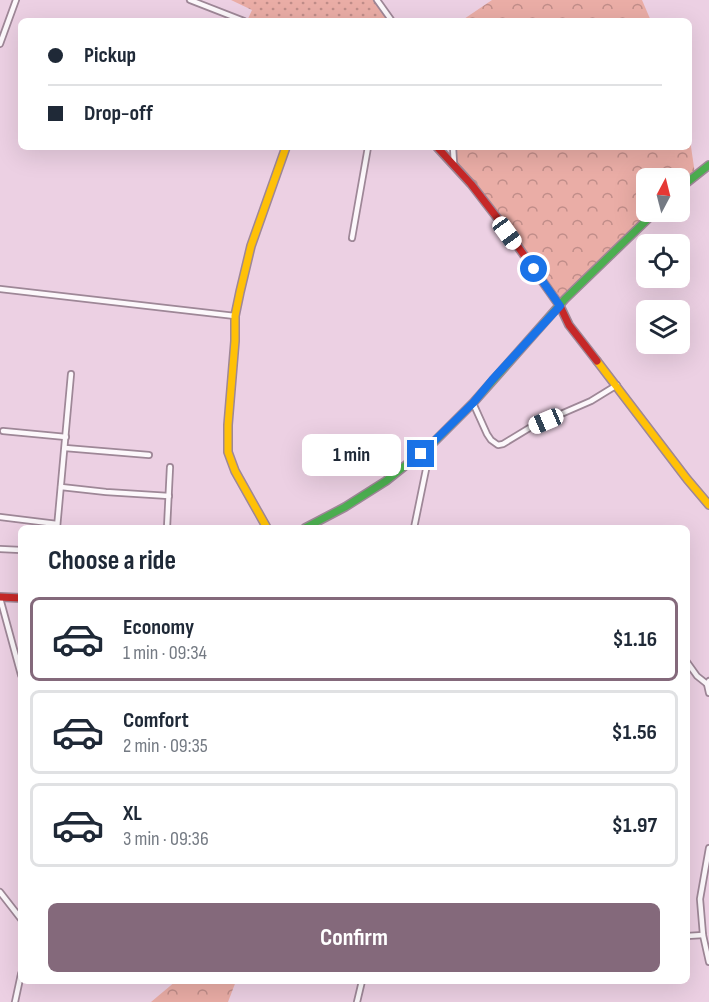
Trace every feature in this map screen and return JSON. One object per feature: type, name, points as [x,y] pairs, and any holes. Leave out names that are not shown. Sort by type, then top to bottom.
[{"type":"street","points":[[0,44],[16,0]]},
{"type":"street","points":[[190,0],[236,18]]},
{"type":"street","points":[[377,0],[390,18]]},
{"type":"street","points":[[265,525],[235,471],[228,452],[228,425],[235,316],[251,246],[285,150]]},
{"type":"street","points":[[352,238],[367,150]]},
{"type":"street","points":[[440,150],[481,197],[560,306],[569,324],[709,505]]},
{"type":"street","points":[[453,150],[454,164]]},
{"type":"street","points":[[690,179],[709,165]]},
{"type":"street","points":[[311,525],[387,481],[431,445],[473,403],[560,306],[645,222]]},
{"type":"street","points":[[0,289],[235,316]]},
{"type":"street","points":[[57,525],[71,374]]},
{"type":"street","points":[[473,403],[487,434],[498,445],[617,385]]},
{"type":"street","points":[[3,431],[66,437]]},
{"type":"street","points":[[415,525],[431,445]]},
{"type":"street","points":[[65,448],[149,455]]},
{"type":"street","points":[[167,525],[170,467]]},
{"type":"street","points":[[61,487],[169,496]]},
{"type":"street","points":[[0,517],[51,525]]},
{"type":"street","points":[[0,549],[18,550]]},
{"type":"street","points":[[18,598],[0,598],[18,664]]},
{"type":"street","points":[[690,666],[697,676],[708,683],[709,693]]},
{"type":"street","points":[[709,848],[700,899],[703,935],[709,962]]},
{"type":"street","points":[[0,892],[18,915]]},
{"type":"street","points":[[690,936],[703,935]]},
{"type":"street","points":[[15,1002],[19,984]]},
{"type":"street","points":[[357,1002],[361,984]]},
{"type":"green space","points":[[231,0],[377,0],[390,18],[248,18],[252,10]]},
{"type":"green space","points":[[492,0],[642,0],[650,18],[465,18]]},
{"type":"green space","points":[[453,150],[691,150],[695,174],[690,179],[690,168],[636,168],[636,222],[645,222],[560,305],[456,163]]},
{"type":"green space","points":[[172,984],[235,984],[228,1002],[151,1002]]},
{"type":"traffic: fast","points":[[690,180],[709,165]]},
{"type":"traffic: fast","points":[[311,525],[386,481],[431,445],[473,403],[565,299],[645,222]]},
{"type":"traffic: slow","points":[[265,525],[235,471],[228,452],[228,425],[235,316],[251,246],[285,150]]},
{"type":"traffic: slow","points":[[597,361],[709,505]]},
{"type":"traffic: jam","points":[[440,150],[471,184],[502,224],[560,306],[569,325],[597,361]]},
{"type":"traffic: jam","points":[[0,597],[18,598]]},
{"type":"route","points":[[421,454],[473,403],[560,306],[534,269]]}]
